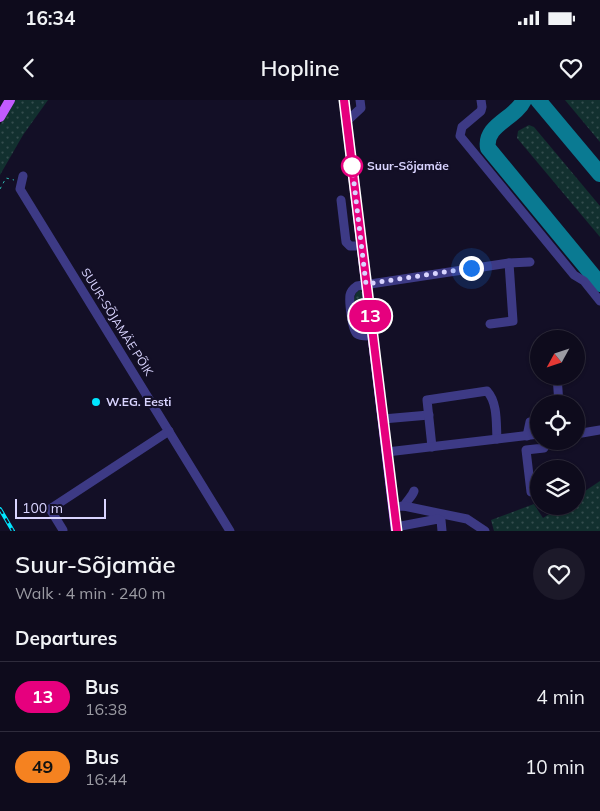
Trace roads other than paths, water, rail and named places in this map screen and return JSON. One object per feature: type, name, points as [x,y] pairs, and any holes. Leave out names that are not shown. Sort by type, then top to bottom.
[{"type":"main road","points":[[0,118],[10,100]]},
{"type":"main road","points":[[344,100],[396,529]]},
{"type":"street","points":[[347,121],[361,108],[360,100]]},
{"type":"street","points":[[481,100],[481,111],[462,127],[460,136],[574,275],[584,281],[600,301]]},
{"type":"street","name":"SUUR-SÕJAMÄE PÕIK","points":[[23,176],[20,189],[230,531]]},
{"type":"street","points":[[341,200],[346,242],[350,246],[362,246]]},
{"type":"street","points":[[490,324],[513,322],[509,262]]},
{"type":"street","points":[[373,336],[356,334],[353,328],[350,295],[357,286],[509,262],[530,262]]},
{"type":"street","points":[[432,447],[427,400],[488,392],[494,402],[497,439]]},
{"type":"street","points":[[383,419],[428,415]]},
{"type":"street","points":[[527,436],[530,422]]},
{"type":"street","points":[[585,432],[600,430]]},
{"type":"street","points":[[63,530],[50,509],[169,431]]},
{"type":"street","points":[[387,452],[530,436]]},
{"type":"street","points":[[530,450],[526,450],[530,484]]},
{"type":"street","points":[[404,506],[414,491]]},
{"type":"street","points":[[393,506],[404,506],[467,519],[485,531]]},
{"type":"street","points":[[396,529],[412,527],[438,519],[441,520],[442,531]]},
{"type":"railway","points":[[0,509],[13,531]]},
{"type":"place","name":"Suur-Sõjamäe","points":[[352,166]]},
{"type":"place","name":"W.EG. Eesti","points":[[96,402]]}]
